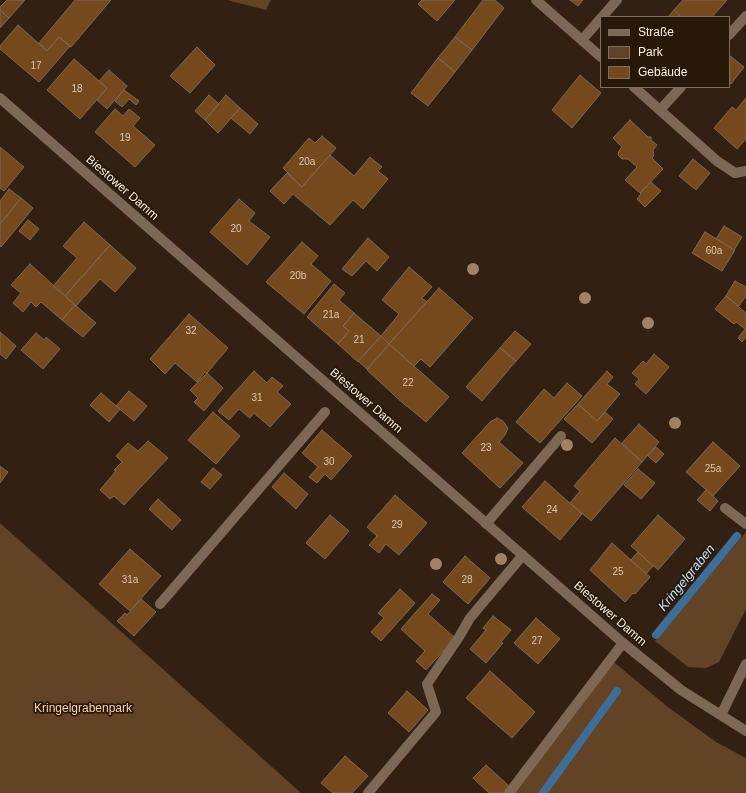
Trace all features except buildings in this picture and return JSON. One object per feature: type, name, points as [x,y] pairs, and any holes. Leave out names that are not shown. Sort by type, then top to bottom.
[{"type":"street","points":[[536,0],[600,56]]},
{"type":"street","points":[[604,16],[617,0]]},
{"type":"street","points":[[730,34],[746,16]]},
{"type":"street","points":[[582,40],[600,20]]},
{"type":"street","points":[[635,88],[717,162],[734,173],[746,171]]},
{"type":"street","points":[[660,110],[680,88]]},
{"type":"street","name":"Biestower Damm","points":[[0,98],[623,643],[681,690],[746,731]]},
{"type":"street","points":[[160,604],[325,412]]},
{"type":"street","points":[[486,524],[561,436]]},
{"type":"street","points":[[725,508],[746,524]]},
{"type":"street","points":[[368,793],[436,712],[427,684],[470,618],[523,555]]},
{"type":"street","points":[[509,793],[623,643]]},
{"type":"street","points":[[721,715],[746,664]]},
{"type":"green space","points":[[227,0],[271,0],[266,10]]},
{"type":"green space","name":"Kringelgrabenpark","points":[[0,523],[301,793],[0,793]]},
{"type":"green space","points":[[746,532],[746,609],[719,662],[706,668],[688,667],[655,641]]},
{"type":"green space","points":[[610,659],[668,707],[716,742],[746,758],[746,793],[505,793]]},
{"type":"waterway","name":"Kringelgraben","points":[[656,635],[737,536]]},
{"type":"waterway","name":"Kringelgraben","points":[[543,793],[617,691]]}]
